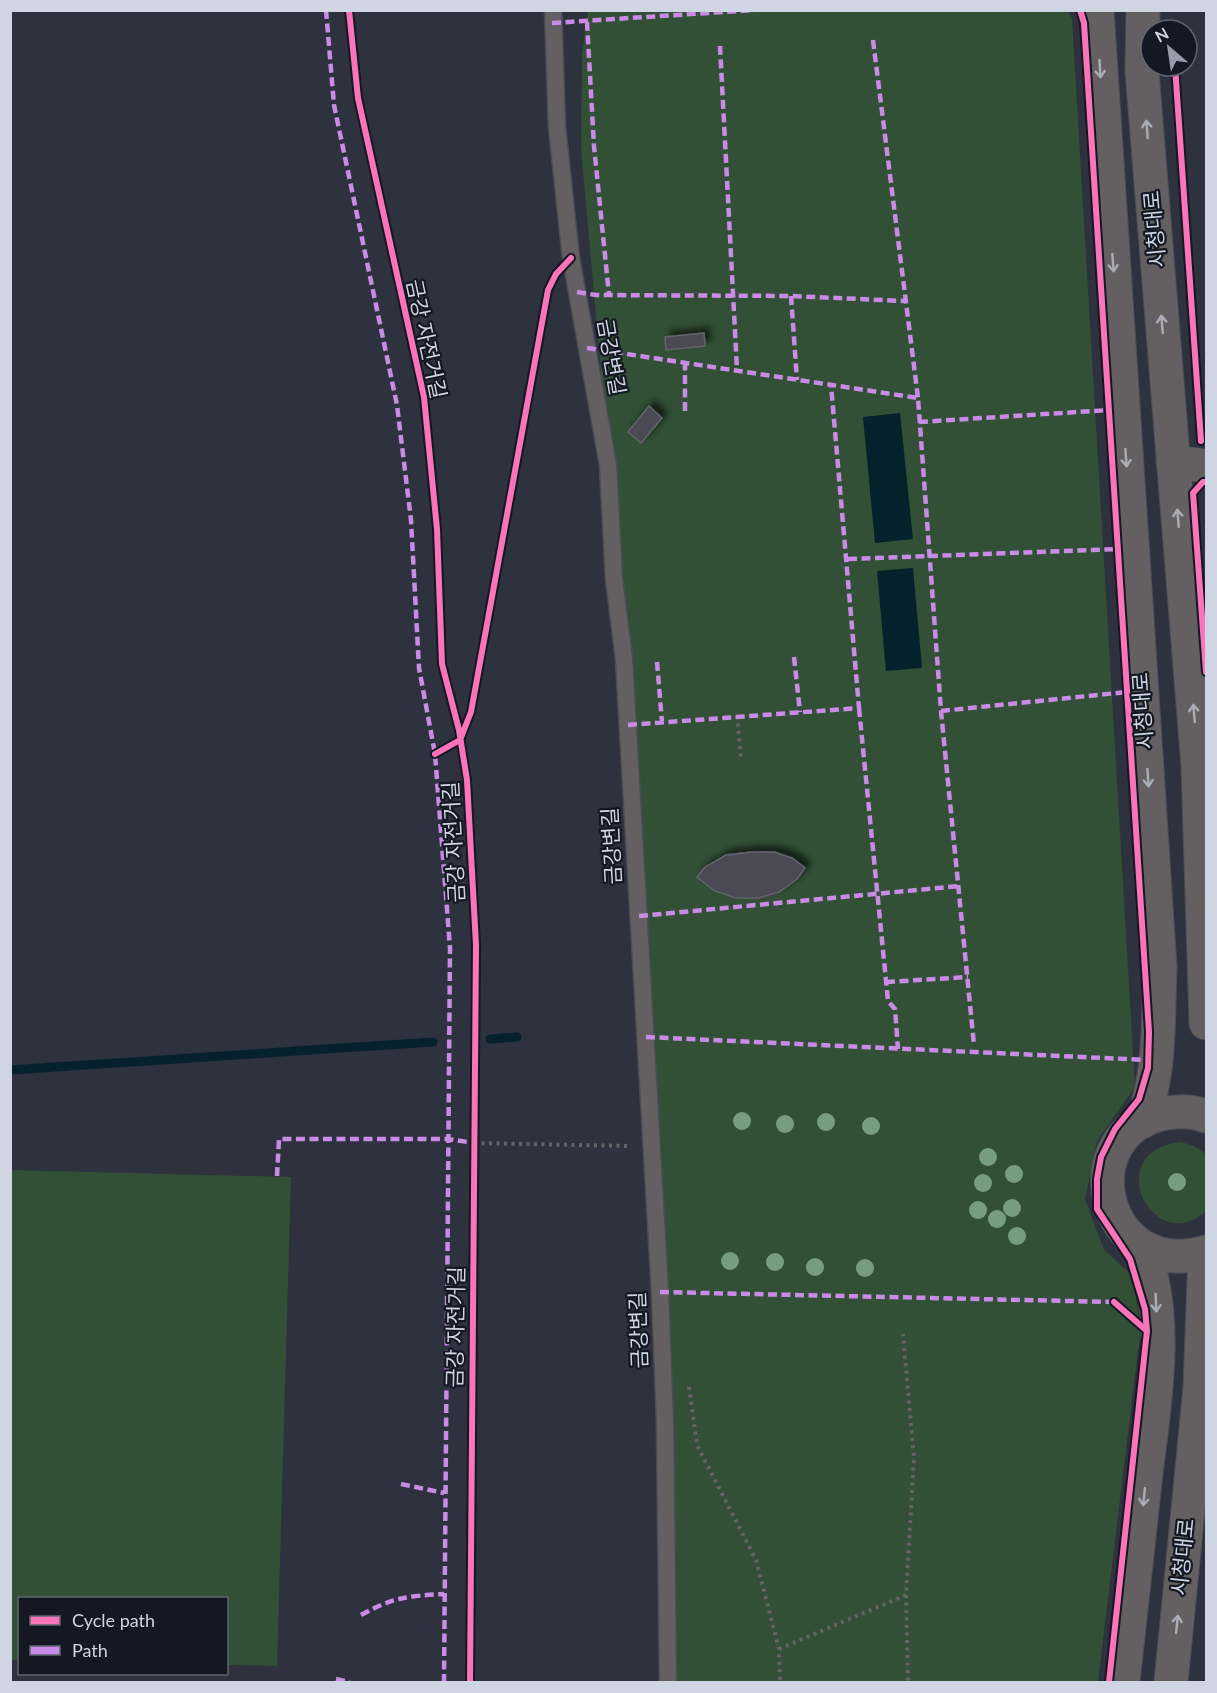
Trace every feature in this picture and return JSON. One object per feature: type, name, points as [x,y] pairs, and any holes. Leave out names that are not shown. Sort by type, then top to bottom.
[{"type":"street","name":"시청대로","points":[[1097,10],[1160,967],[1157,1060],[1152,1098],[1142,1122]]},
{"type":"street","name":"시청대로","points":[[1143,10],[1142,71],[1198,766],[1206,1023]]},
{"type":"street","points":[[1173,462],[1206,466]]},
{"type":"street","points":[[1206,1116],[1179,1111],[1154,1116],[1142,1122],[1131,1129],[1115,1148],[1107,1173],[1107,1198],[1116,1222],[1133,1242],[1155,1254],[1180,1258],[1206,1252]]},
{"type":"street","points":[[1123,1683],[1156,1383],[1156,1298],[1153,1273],[1142,1246]]},
{"type":"street","name":"시청대로","points":[[1171,1683],[1200,1388],[1206,1252]]},
{"type":"lane","name":"금강변길","points":[[553,10],[557,126],[571,258],[608,465],[614,579],[624,659],[653,1147],[665,1421],[668,1683]]},
{"type":"path","points":[[737,717],[741,758]]},
{"type":"path","points":[[474,1131],[474,1154]]},
{"type":"path","points":[[474,1143],[653,1147]]},
{"type":"path","points":[[903,1334],[914,1458],[906,1595],[908,1683]]},
{"type":"path","points":[[688,1380],[698,1445],[756,1560],[779,1649],[780,1683]]},
{"type":"path","points":[[779,1649],[906,1595]]},
{"type":"green space","points":[[588,11],[1068,11],[1072,19],[1135,1087],[1097,1141],[1085,1199],[1104,1250],[1134,1277],[1140,1334],[1098,1682],[673,1682],[676,1586],[667,1313],[637,770],[581,149],[582,55]]},
{"type":"green space","points":[[1181,1142],[1194,1146],[1206,1154],[1206,1211],[1186,1222],[1168,1222],[1153,1213],[1143,1198],[1139,1180],[1143,1163],[1156,1150]]},
{"type":"green space","points":[[11,1170],[291,1177],[277,1666],[228,1665],[228,1597],[18,1597],[18,1660],[11,1660]]},
{"type":"water","points":[[900,413],[913,539],[875,543],[863,417]]},
{"type":"water","points":[[913,568],[922,668],[886,671],[877,571]]},
{"type":"building","points":[[704,333],[705,346],[666,350],[665,337]]},
{"type":"building","points":[[649,406],[662,418],[641,443],[628,432]]},
{"type":"building","points":[[774,852],[792,858],[805,868],[797,879],[779,892],[759,898],[736,898],[715,891],[697,877],[705,867],[726,855]]},
{"type":"waterway","points":[[490,1039],[517,1037]]},
{"type":"waterway","points":[[10,1070],[433,1042]]},
{"type":"marked path","points":[[326,10],[334,105],[397,405],[411,520],[419,668],[435,754],[450,948],[444,1682]]},
{"type":"marked path","points":[[552,23],[755,10]]},
{"type":"marked path","points":[[587,22],[594,146],[609,295]]},
{"type":"marked path","points":[[873,40],[918,398]]},
{"type":"marked path","points":[[720,46],[737,370]]},
{"type":"marked path","points":[[577,292],[596,295],[791,296],[904,301]]},
{"type":"marked path","points":[[791,296],[797,380]]},
{"type":"marked path","points":[[587,348],[918,398],[941,711],[974,1045]]},
{"type":"marked path","points":[[685,362],[685,411]]},
{"type":"marked path","points":[[628,725],[859,708],[831,385]]},
{"type":"marked path","points":[[919,422],[1109,410]]},
{"type":"marked path","points":[[848,559],[1120,549]]},
{"type":"marked path","points":[[794,657],[800,712]]},
{"type":"marked path","points":[[657,662],[662,722]]},
{"type":"marked path","points":[[941,711],[1127,692]]},
{"type":"marked path","points":[[859,708],[888,1001],[895,1009],[898,1049]]},
{"type":"marked path","points":[[639,916],[960,886]]},
{"type":"marked path","points":[[886,982],[968,977]]},
{"type":"marked path","points":[[646,1037],[1148,1060]]},
{"type":"marked path","points":[[277,1176],[279,1139],[448,1139],[474,1143]]},
{"type":"marked path","points":[[660,1292],[1114,1302]]},
{"type":"marked path","points":[[401,1484],[444,1493]]},
{"type":"marked path","points":[[361,1615],[401,1598],[444,1594]]},
{"type":"marked path","points":[[336,1679],[350,1682]]},
{"type":"cycle path","name":"금강 자전거길","points":[[349,10],[358,98],[424,397],[437,529],[442,664],[459,730],[467,780],[476,945],[470,1682]]},
{"type":"cycle path","points":[[1080,10],[1084,23],[1149,1032],[1148,1068],[1139,1099],[1115,1129],[1101,1157],[1097,1179],[1097,1209],[1130,1259],[1145,1309],[1147,1331]]},
{"type":"cycle path","points":[[1176,78],[1201,441]]},
{"type":"cycle path","points":[[435,754],[460,740],[471,712],[548,290],[556,274],[571,258]]},
{"type":"cycle path","points":[[1206,482],[1203,482],[1193,493],[1206,672]]},
{"type":"cycle path","points":[[1109,1682],[1147,1331],[1114,1302]]}]
